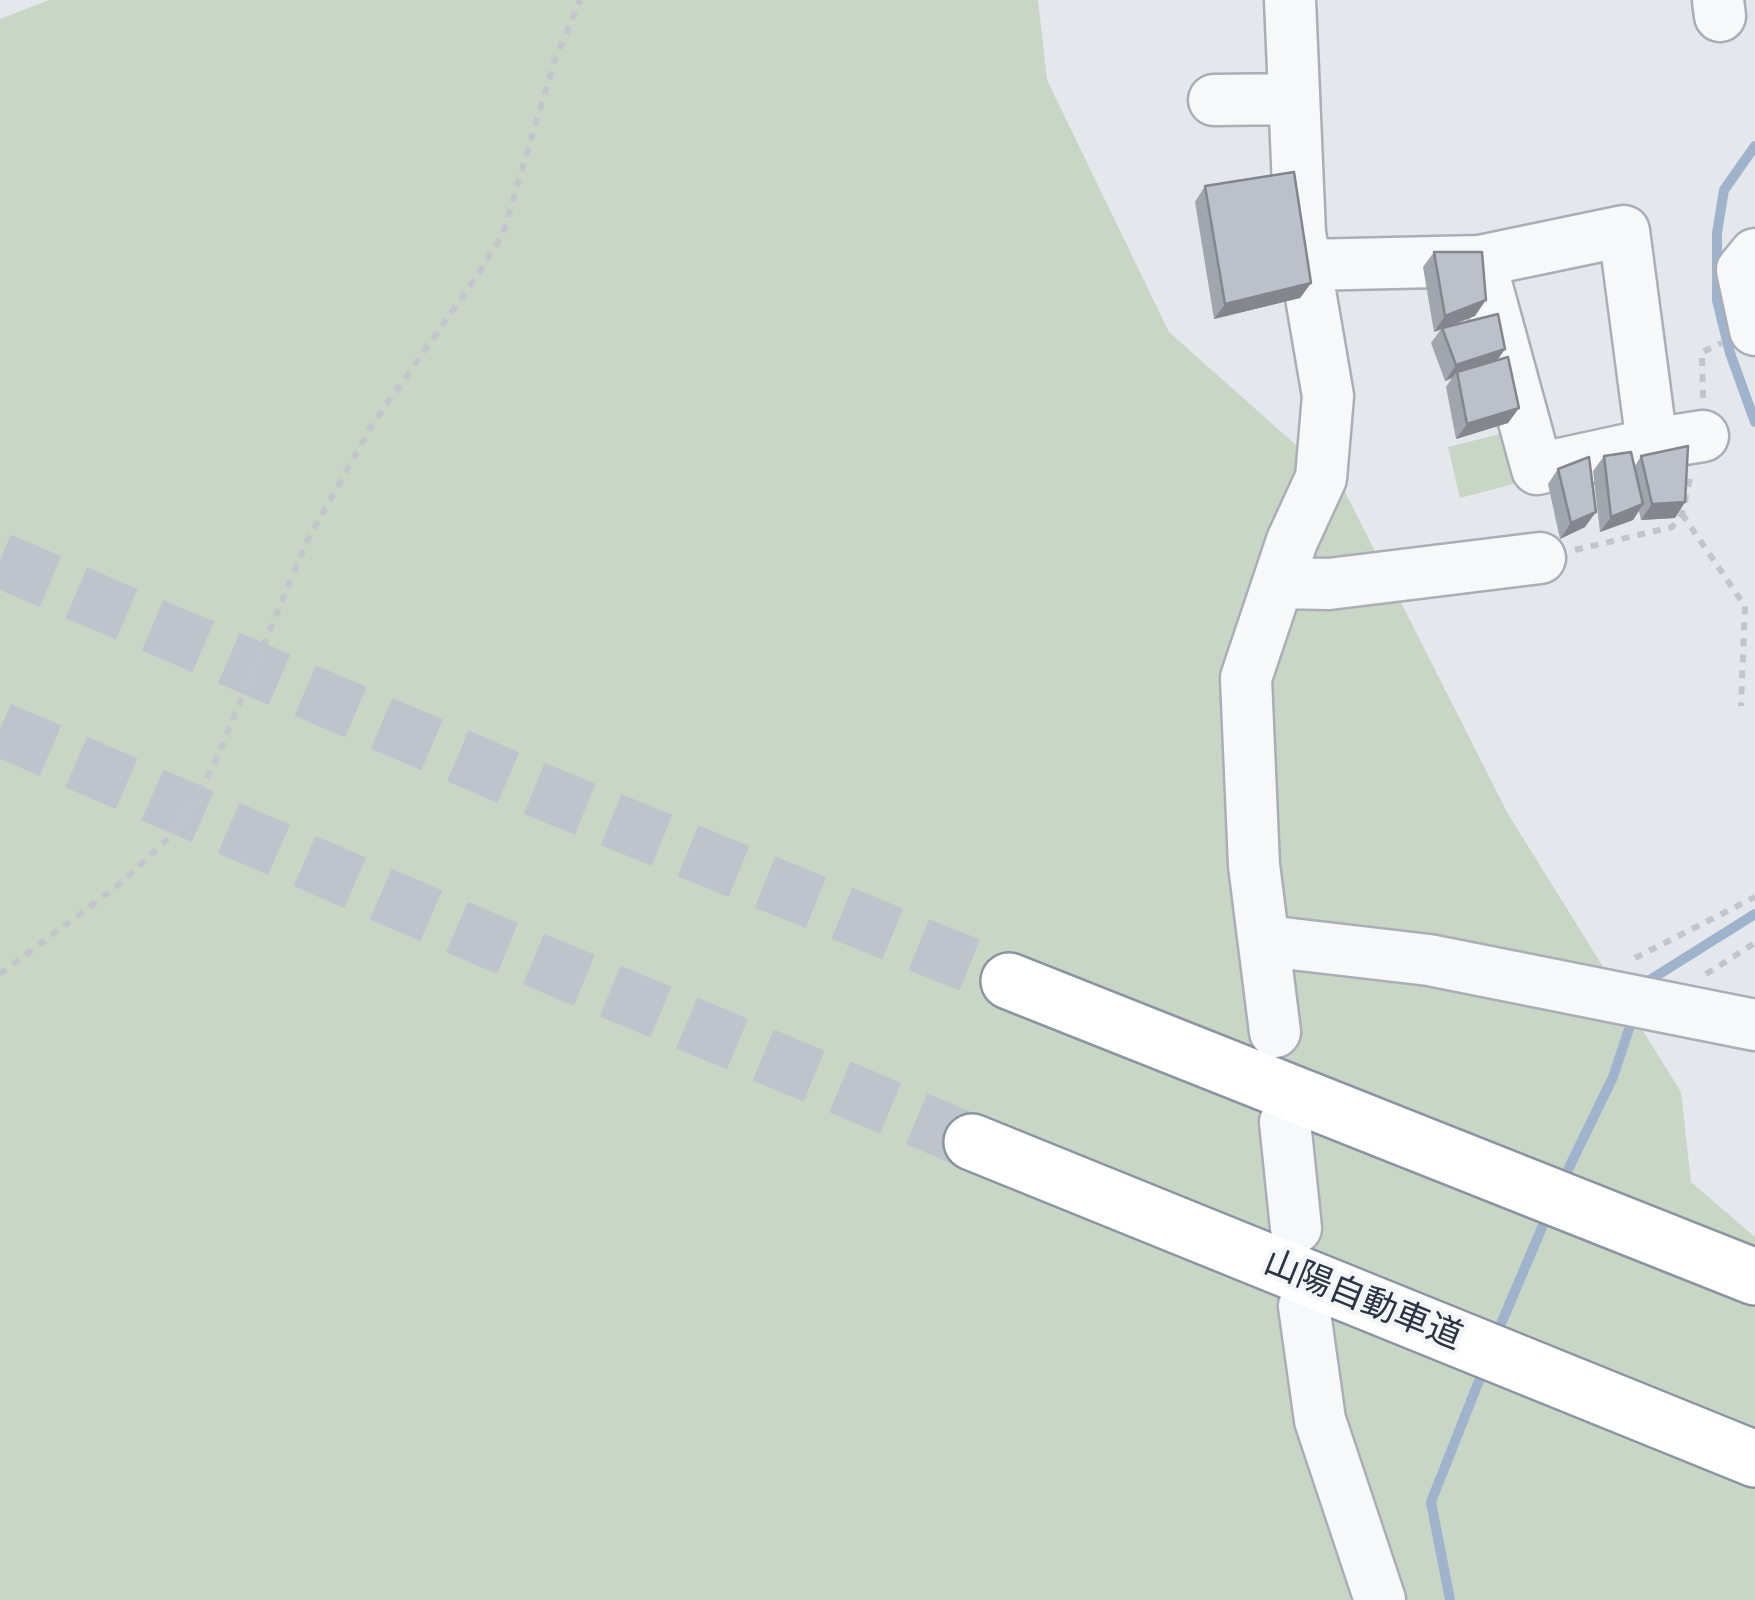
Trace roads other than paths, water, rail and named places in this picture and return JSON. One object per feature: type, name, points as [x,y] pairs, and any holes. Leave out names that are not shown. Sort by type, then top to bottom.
[{"type":"highway","points":[[1008,982],[1755,1277]]},
{"type":"highway","name":"山陽自動車道","points":[[972,1142],[1755,1458]]},
{"type":"street","points":[[1275,1032],[1254,865],[1246,678],[1292,540],[1320,478],[1328,396],[1300,233],[1290,0]]},
{"type":"street","points":[[1214,100],[1294,98]]},
{"type":"street","points":[[1306,264],[1480,261],[1624,232],[1652,444]]},
{"type":"street","points":[[1755,254],[1742,270],[1755,330]]},
{"type":"street","points":[[1480,261],[1537,470],[1703,436]]},
{"type":"street","points":[[1278,583],[1329,584],[1540,558]]},
{"type":"street","points":[[1266,941],[1429,960],[1755,1025]]},
{"type":"street","points":[[1284,1122],[1296,1228]]},
{"type":"street","points":[[1304,1306],[1320,1420],[1380,1600]]},
{"type":"waterway","points":[[1755,146],[1724,190],[1717,233],[1717,300],[1730,353],[1755,422]]},
{"type":"waterway","points":[[1643,989],[1645,983],[1755,914]]},
{"type":"waterway","points":[[1562,1182],[1613,1077],[1634,1014]]},
{"type":"waterway","points":[[1495,1338],[1549,1211]]},
{"type":"waterway","points":[[1450,1600],[1431,1502],[1484,1368]]},
{"type":"tunnel","points":[[0,560],[533,788],[1009,981]]},
{"type":"tunnel","points":[[0,729],[471,933],[972,1142]]}]
